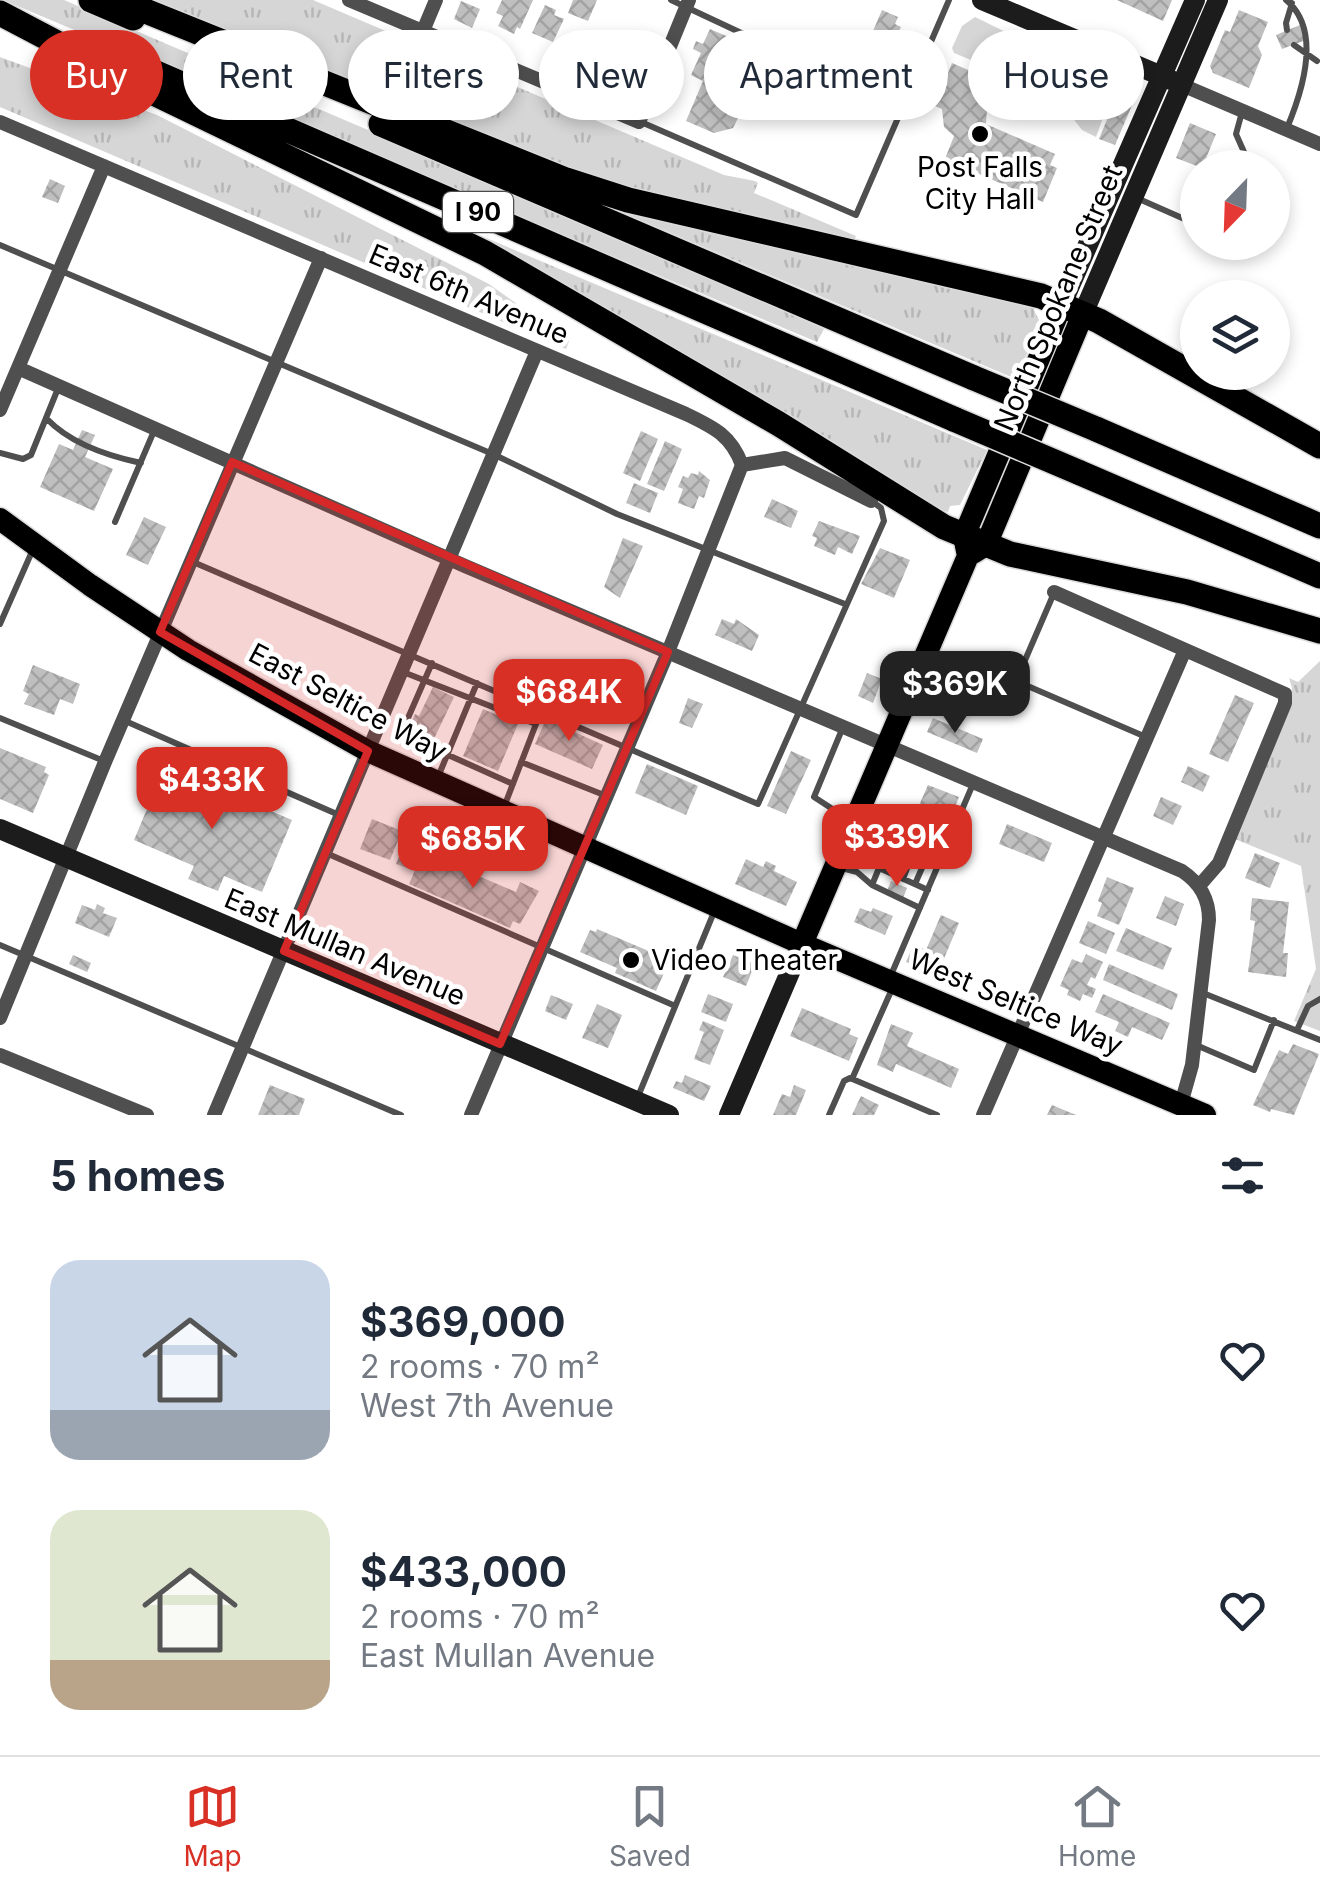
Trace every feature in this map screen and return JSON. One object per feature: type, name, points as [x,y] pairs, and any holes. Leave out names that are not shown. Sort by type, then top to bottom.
[{"type":"highway","name":"I 90","points":[[91,0],[1320,526]]},
{"type":"highway","points":[[118,0],[566,180],[628,200],[1000,285],[1072,309],[1320,446]]},
{"type":"highway","name":"I 90","points":[[0,6],[1320,576]]},
{"type":"highway","points":[[0,13],[131,82],[485,253],[780,424],[973,546],[1187,592],[1320,630]]},
{"type":"main road","name":"North Spokane Street","points":[[802,944],[1072,309]]},
{"type":"main road","name":"East Seltice Way","points":[[0,519],[160,632],[255,690],[368,751],[802,944]]},
{"type":"main road","name":"West Seltice Way","points":[[802,944],[1205,1115]]},
{"type":"street","points":[[350,0],[421,30]]},
{"type":"street","points":[[423,30],[436,0]]},
{"type":"street","points":[[982,0],[1320,144]]},
{"type":"street","name":"North Spokane Street","points":[[1072,309],[1161,76],[1195,0]]},
{"type":"street","name":"North Spokane Street","points":[[1072,309],[1134,196],[1218,0]]},
{"type":"street","points":[[519,71],[640,122],[687,3]]},
{"type":"street","name":"East 6th Avenue","points":[[0,122],[717,429],[730,440],[742,465]]},
{"type":"street","points":[[0,410],[104,166]]},
{"type":"street","points":[[0,1018],[190,560],[321,258]]},
{"type":"street","points":[[214,1115],[538,351]]},
{"type":"street","points":[[18,368],[450,558],[1176,868],[1198,886],[1207,899],[1209,912],[1195,1044],[1181,1104]]},
{"type":"street","points":[[471,1115],[668,652],[742,465],[785,458],[872,502]]},
{"type":"street","points":[[1054,592],[1286,694],[1219,863],[1198,886]]},
{"type":"street","points":[[983,1115],[1185,650]]},
{"type":"street","name":"East Mullan Avenue","points":[[0,829],[669,1115]]},
{"type":"street","name":"North Spokane Street","points":[[729,1115],[802,944]]},
{"type":"street","points":[[0,1055],[148,1115]]},
{"type":"lane","points":[[671,0],[687,3],[740,30]]},
{"type":"lane","points":[[936,30],[949,0]]},
{"type":"lane","points":[[1289,1],[1314,22]]},
{"type":"lane","points":[[1288,30],[1289,1]]},
{"type":"lane","points":[[1286,129],[1318,59],[1294,45]]},
{"type":"lane","points":[[1242,111],[1236,134],[1243,150]]},
{"type":"lane","points":[[640,122],[856,215],[896,120]]},
{"type":"lane","points":[[1134,196],[1180,217]]},
{"type":"lane","points":[[0,245],[495,455],[616,514],[845,604]]},
{"type":"lane","points":[[0,452],[23,459],[31,455],[59,386]]},
{"type":"lane","points":[[47,419],[72,439],[140,463]]},
{"type":"lane","points":[[114,522],[156,428]]},
{"type":"lane","points":[[190,560],[758,804],[881,528],[884,513],[872,502]]},
{"type":"lane","points":[[0,624],[4,603],[35,545]]},
{"type":"lane","points":[[1054,592],[1016,681],[1148,738]]},
{"type":"lane","points":[[432,663],[401,734],[513,784]]},
{"type":"lane","points":[[402,671],[536,724]]},
{"type":"lane","points":[[436,783],[477,683]]},
{"type":"lane","points":[[501,812],[541,710]]},
{"type":"lane","points":[[0,718],[105,762]]},
{"type":"lane","points":[[123,720],[340,816]]},
{"type":"lane","points":[[844,725],[814,797],[856,816],[947,846]]},
{"type":"lane","points":[[522,762],[606,796]]},
{"type":"lane","points":[[852,1079],[975,781]]},
{"type":"lane","points":[[872,885],[879,868],[880,850]]},
{"type":"lane","points":[[325,852],[673,1005]]},
{"type":"lane","points":[[888,872],[894,856]]},
{"type":"lane","points":[[903,879],[910,863]]},
{"type":"lane","points":[[835,867],[857,872],[872,885],[920,908]]},
{"type":"lane","points":[[879,868],[928,890]]},
{"type":"lane","points":[[915,884],[922,868]]},
{"type":"lane","points":[[636,1101],[717,906]]},
{"type":"lane","points":[[0,944],[401,1115]]},
{"type":"lane","points":[[1202,992],[1320,1040]]},
{"type":"lane","points":[[1297,1030],[1308,1006],[1320,1000]]},
{"type":"lane","points":[[1195,1044],[1254,1070],[1274,1020]]},
{"type":"lane","points":[[830,1115],[844,1082],[852,1079],[937,1115]]},
{"type":"highlighted area","points":[[232,462],[668,652],[500,1044],[284,951],[368,751],[160,632]]},
{"type":"green space","points":[[3,0],[64,0],[134,30],[74,30]]},
{"type":"green space","points":[[153,0],[313,0],[383,30],[348,30],[348,80],[328,72],[328,30],[226,30]]},
{"type":"green space","points":[[975,17],[1002,30],[968,30],[968,59],[954,53],[952,48],[962,26]]},
{"type":"green space","points":[[163,42],[183,51],[183,76],[163,67]]},
{"type":"green space","points":[[0,57],[30,68],[30,120],[0,107]]},
{"type":"green space","points":[[519,88],[539,96],[539,120],[595,120],[724,175],[755,181],[758,183],[754,193],[856,236],[854,241],[612,188],[446,120],[519,120]]},
{"type":"green space","points":[[328,113],[824,329],[817,342],[289,120],[328,120]]},
{"type":"green space","points":[[163,118],[489,284],[569,341],[566,349],[30,120]]},
{"type":"green space","points":[[1074,120],[1102,120],[1096,137],[1082,130]]},
{"type":"green space","points":[[564,188],[1038,304],[1033,308],[1038,328],[1016,379]]},
{"type":"green space","points":[[446,221],[987,450],[960,505],[950,506],[948,512],[940,510]]},
{"type":"green space","points":[[1320,661],[1320,1031],[1294,1021],[1316,969],[1301,866],[1235,839],[1289,706],[1289,678],[1298,682]]},
{"type":"building","points":[[502,0],[533,0],[520,29],[498,26],[503,16],[496,13]]},
{"type":"building","points":[[573,0],[597,0],[588,21],[568,13]]},
{"type":"building","points":[[1117,0],[1172,0],[1163,21]]},
{"type":"building","points":[[461,1],[480,9],[472,28],[454,19]]},
{"type":"building","points":[[545,5],[564,19],[559,30],[539,30],[539,36],[532,33]]},
{"type":"building","points":[[882,10],[898,17],[895,24],[900,30],[873,30]]},
{"type":"building","points":[[1239,10],[1268,22],[1258,46],[1262,55],[1249,88],[1213,73],[1210,66],[1225,30],[1230,32]]},
{"type":"building","points":[[1300,25],[1306,40],[1282,49],[1276,35]]},
{"type":"building","points":[[696,41],[703,44],[704,120],[737,120],[733,128],[714,133],[686,121],[703,81],[691,75],[701,53],[693,49]]},
{"type":"building","name":"Post Falls City Hall","points":[[952,63],[968,70],[968,120],[986,120],[986,124],[1055,154],[1050,165],[1057,168],[1043,202],[945,159],[954,136],[944,127],[943,120],[948,120],[948,73]]},
{"type":"building","points":[[1107,120],[1126,120],[1115,145],[1099,139]]},
{"type":"building","points":[[1190,123],[1216,134],[1209,150],[1180,150],[1180,160],[1176,158]]},
{"type":"building","points":[[50,179],[65,186],[58,203],[42,197]]},
{"type":"building","points":[[82,430],[95,435],[85,457],[113,469],[94,511],[40,487],[59,444],[73,450]]},
{"type":"building","points":[[641,431],[658,439],[640,481],[623,473]]},
{"type":"building","points":[[665,441],[682,449],[664,491],[647,484]]},
{"type":"building","points":[[699,471],[710,480],[704,498],[699,496],[694,509],[678,503],[683,489],[678,487],[683,476],[698,475]]},
{"type":"building","points":[[634,483],[658,493],[650,513],[626,503]]},
{"type":"building","points":[[772,499],[798,511],[791,528],[764,517]]},
{"type":"building","points":[[144,517],[166,527],[148,565],[126,555]]},
{"type":"building","points":[[819,521],[860,536],[852,554],[838,547],[835,555],[814,546],[817,538],[812,536]]},
{"type":"building","points":[[623,538],[643,546],[620,598],[604,587]]},
{"type":"building","points":[[880,548],[910,560],[894,598],[861,584]]},
{"type":"building","points":[[722,619],[734,624],[736,619],[759,635],[752,651],[715,635]]},
{"type":"building","points":[[33,665],[80,684],[73,704],[60,699],[54,715],[24,704],[29,694],[23,691]]},
{"type":"building","points":[[867,673],[882,679],[873,703],[858,696]]},
{"type":"building","points":[[433,687],[454,697],[433,741],[409,728]]},
{"type":"building","points":[[1235,695],[1254,703],[1228,762],[1209,754]]},
{"type":"building","points":[[688,698],[703,704],[692,728],[679,723]]},
{"type":"building","points":[[483,709],[518,724],[498,771],[463,756]]},
{"type":"building","points":[[933,718],[983,739],[977,753],[927,732]]},
{"type":"building","points":[[546,719],[603,745],[592,769],[535,744]]},
{"type":"building","points":[[0,748],[46,767],[44,772],[49,775],[33,813],[0,799]]},
{"type":"building","points":[[791,751],[811,760],[786,814],[767,806]]},
{"type":"building","points":[[647,764],[698,786],[686,815],[635,793]]},
{"type":"building","points":[[165,766],[292,820],[262,892],[224,876],[218,891],[188,879],[194,866],[134,840]]},
{"type":"building","points":[[1188,766],[1210,776],[1203,792],[1181,782]]},
{"type":"building","points":[[928,785],[959,797],[944,832],[923,823],[917,810]]},
{"type":"building","points":[[1161,797],[1182,806],[1173,825],[1153,816]]},
{"type":"building","points":[[372,819],[402,831],[390,860],[360,849]]},
{"type":"building","points":[[1007,824],[1052,843],[1044,862],[999,844]]},
{"type":"building","points":[[887,829],[933,849],[925,869],[878,850]]},
{"type":"building","points":[[409,832],[425,839],[413,870],[396,864]]},
{"type":"building","points":[[423,852],[516,892],[520,882],[539,891],[520,924],[513,921],[510,928],[409,884]]},
{"type":"building","points":[[1255,853],[1280,863],[1270,888],[1245,878]]},
{"type":"building","points":[[746,859],[763,867],[766,861],[776,866],[774,871],[797,882],[786,906],[735,884]]},
{"type":"building","points":[[1107,877],[1134,888],[1119,925],[1097,916]]},
{"type":"building","points":[[891,881],[907,888],[903,898],[887,891]]},
{"type":"building","points":[[1165,896],[1184,904],[1176,926],[1156,918]]},
{"type":"building","points":[[1252,898],[1289,902],[1283,953],[1288,953],[1286,977],[1248,972],[1255,921],[1250,920]]},
{"type":"building","points":[[97,904],[105,908],[103,913],[117,918],[109,937],[75,923],[82,905],[95,910]]},
{"type":"building","points":[[860,908],[871,912],[873,908],[893,916],[885,935],[854,922]]},
{"type":"building","points":[[941,915],[959,923],[937,975],[906,962],[914,944],[926,950]]},
{"type":"building","points":[[1088,921],[1115,933],[1106,954],[1079,943]]},
{"type":"building","points":[[1126,928],[1172,948],[1163,970],[1116,951]]},
{"type":"building","name":"Video Theater","points":[[597,929],[665,958],[668,964],[656,991],[580,952],[590,930]]},
{"type":"building","points":[[1086,954],[1103,962],[1095,979],[1091,977],[1087,985],[1096,989],[1092,998],[1083,994],[1080,1001],[1060,986],[1072,959],[1082,963]]},
{"type":"building","points":[[73,955],[91,963],[87,972],[69,964]]},
{"type":"building","points":[[733,955],[755,964],[746,986],[723,977]]},
{"type":"building","points":[[1109,964],[1178,994],[1172,1010],[1103,980]]},
{"type":"building","points":[[708,994],[733,1004],[726,1022],[701,1012]]},
{"type":"building","points":[[1103,994],[1170,1023],[1162,1040],[1132,1027],[1128,1037],[1115,1031],[1119,1022],[1095,1012]]},
{"type":"building","points":[[551,995],[573,1004],[566,1020],[545,1011]]},
{"type":"building","points":[[597,1004],[622,1015],[608,1048],[582,1038]]},
{"type":"building","points":[[802,1008],[851,1029],[849,1034],[858,1038],[849,1061],[790,1036]]},
{"type":"building","points":[[703,1021],[724,1030],[710,1065],[694,1059],[704,1032],[699,1030]]},
{"type":"building","points":[[891,1024],[913,1033],[907,1046],[959,1069],[951,1088],[896,1064],[893,1072],[877,1065]]},
{"type":"building","points":[[1293,1044],[1319,1054],[1294,1115],[1253,1105],[1279,1050],[1288,1054]]},
{"type":"building","points":[[685,1075],[711,1086],[704,1101],[673,1088],[676,1081],[682,1083]]},
{"type":"building","points":[[270,1085],[305,1099],[299,1115],[258,1115]]},
{"type":"building","points":[[794,1085],[806,1090],[796,1115],[773,1115],[782,1094],[790,1097]]},
{"type":"building","points":[[861,1096],[879,1105],[874,1115],[852,1115]]},
{"type":"building","points":[[1052,1105],[1076,1115],[1047,1115]]},
{"type":"place","name":"Post Falls City Hall","points":[[980,134]]},
{"type":"place","name":"Video Theater","points":[[631,960]]}]
